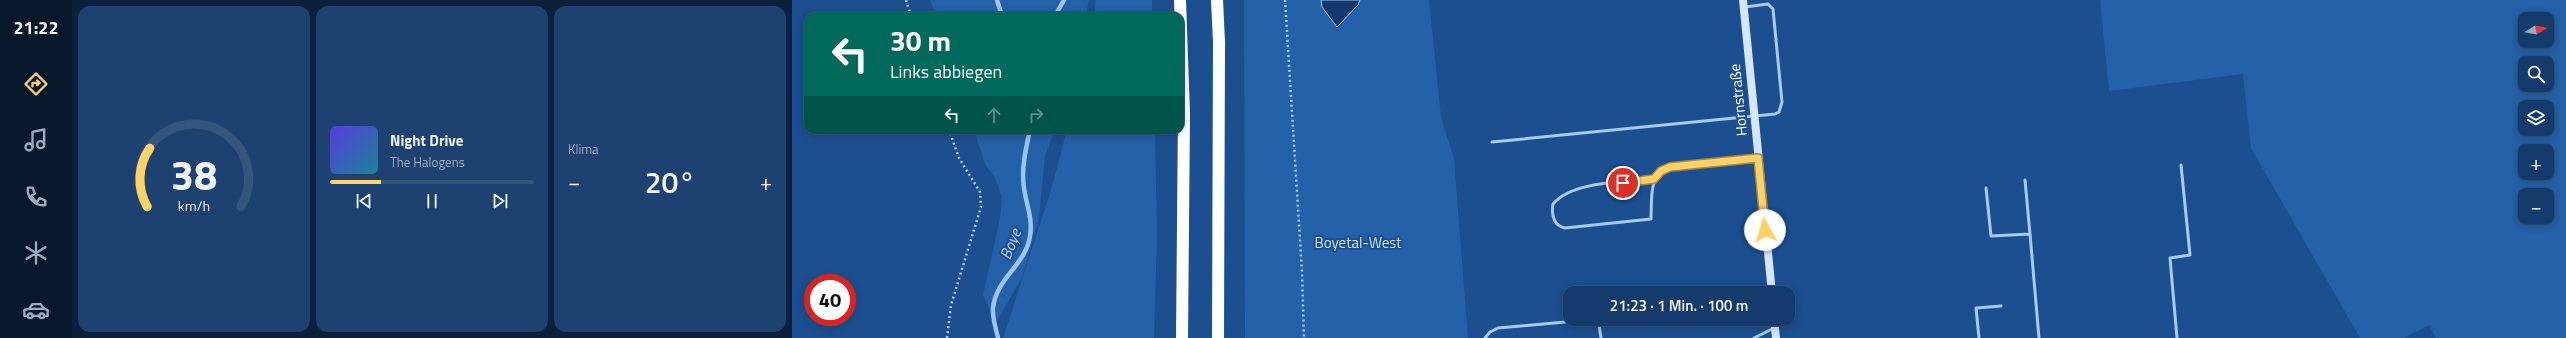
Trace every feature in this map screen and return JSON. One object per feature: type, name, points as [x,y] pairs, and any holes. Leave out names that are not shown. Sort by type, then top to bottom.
[{"type":"highway","points":[[1180,0],[1180,12]]},
{"type":"highway","points":[[1217,0],[1219,42],[1218,338]]},
{"type":"highway","points":[[1182,338],[1184,134]]},
{"type":"street","name":"Hornstraße","points":[[1743,4],[1771,286]]},
{"type":"street","points":[[1775,326],[1776,338]]},
{"type":"lane","points":[[1492,142],[1754,117],[1779,112],[1782,102],[1772,9],[1768,4],[1743,4]]},
{"type":"lane","points":[[1654,179],[1576,188],[1560,196],[1553,204],[1552,211],[1554,220],[1560,227],[1566,228],[1651,219],[1654,179],[1661,171],[1670,167],[1758,158]]},
{"type":"lane","points":[[2177,338],[2170,258],[2190,255],[2181,165]]},
{"type":"lane","points":[[2025,180],[2039,338]]},
{"type":"lane","points":[[1986,188],[1991,236],[2030,234]]},
{"type":"lane","points":[[1979,338],[1976,308],[2001,306]]},
{"type":"lane","points":[[1485,338],[1490,332],[1498,328],[1598,319],[1601,338]]},
{"type":"lane","points":[[1754,338],[1771,326]]},
{"type":"path","points":[[906,0],[910,12]]},
{"type":"path","points":[[1284,0],[1302,264],[1304,338]]},
{"type":"path","points":[[947,338],[951,305],[981,207],[980,192],[959,158],[950,134]]},
{"type":"green space","points":[[930,0],[1089,0],[1087,12],[934,12]]},
{"type":"green space","points":[[1096,0],[1152,0],[1152,12],[1094,12]]},
{"type":"green space","name":"Boyetal-West","points":[[1244,0],[1429,0],[1441,117],[1454,159],[1468,338],[1245,338]]},
{"type":"green space","points":[[2100,0],[2566,0],[2566,338],[2436,338],[2429,325],[2404,338],[2360,338],[2251,148],[2243,74],[2109,91]]},
{"type":"green space","points":[[975,134],[1053,134],[1045,156],[1039,218],[1022,278],[996,322],[983,295],[1000,218],[1002,197],[995,178],[985,164]]},
{"type":"green space","points":[[1066,134],[1155,134],[1157,235],[1154,338],[1003,338],[1051,190]]},
{"type":"shaded area","points":[[1321,0],[1360,0],[1358,5],[1337,27],[1322,7]]},
{"type":"waterway","points":[[997,0],[1001,12]]},
{"type":"waterway","name":"Boye","points":[[1057,12],[1064,0]]},
{"type":"waterway","name":"Boye","points":[[998,338],[993,315],[995,297],[999,288],[1023,255],[1030,236],[1030,217],[1023,181],[1024,159],[1029,134]]},
{"type":"route","points":[[1623,183],[1654,179],[1661,171],[1670,167],[1758,158],[1765,230]]}]
